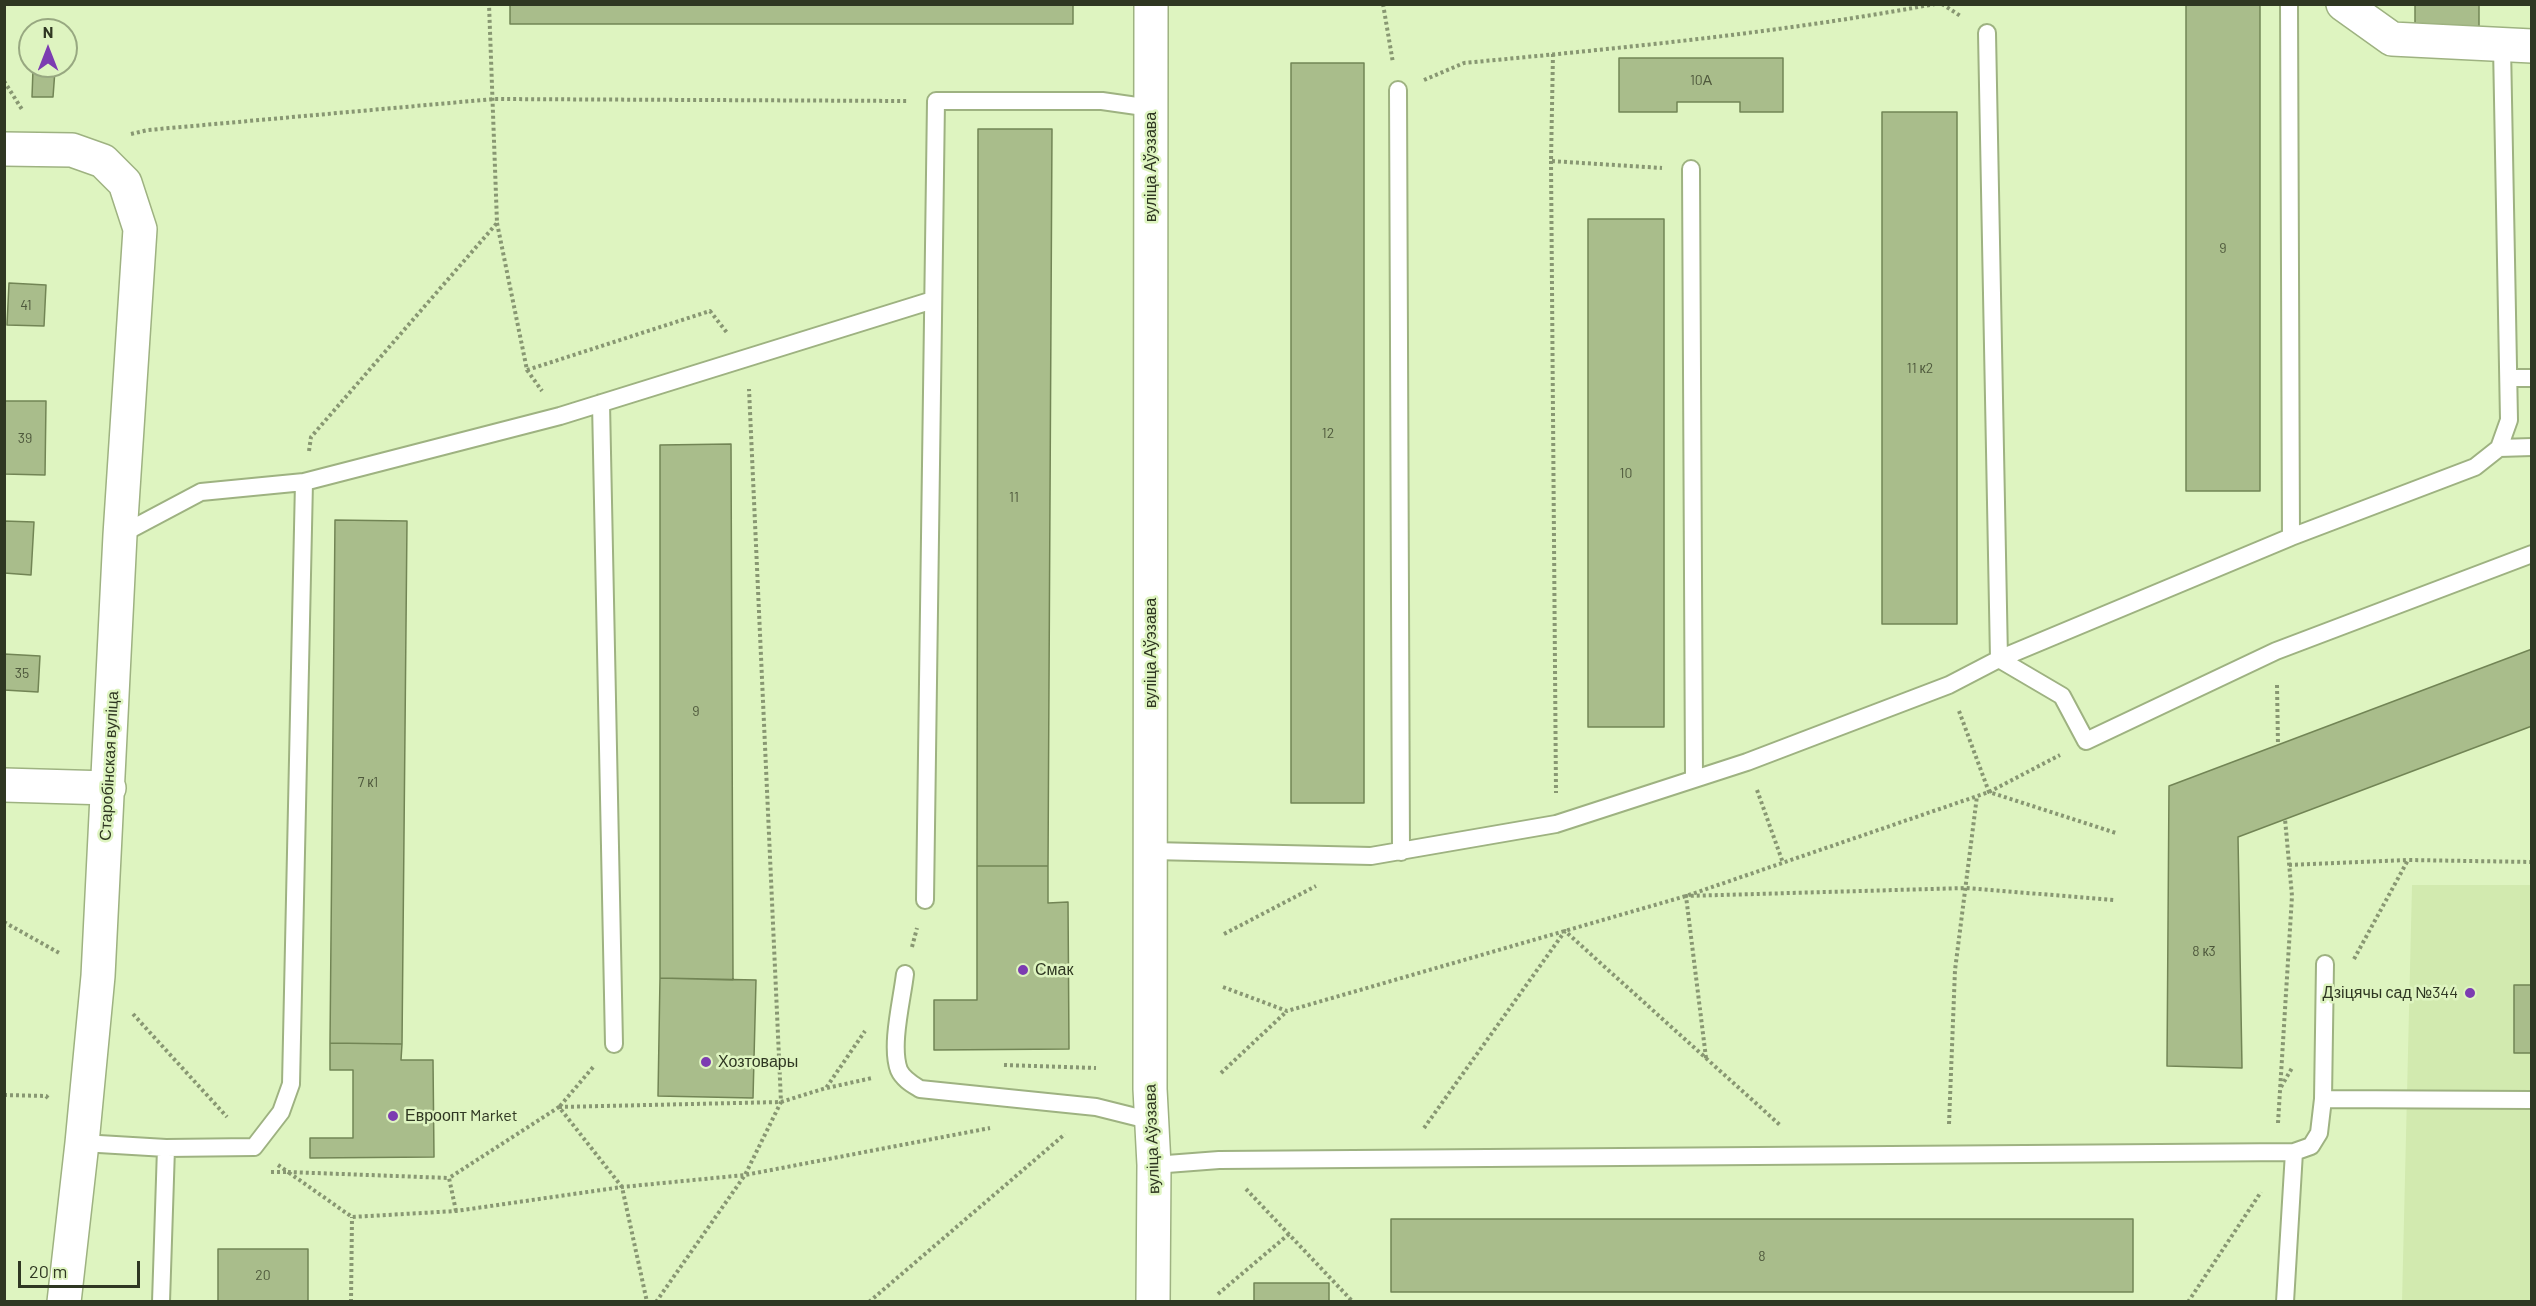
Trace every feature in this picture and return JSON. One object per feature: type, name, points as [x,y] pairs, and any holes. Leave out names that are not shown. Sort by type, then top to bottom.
[{"type":"street","name":"вуліца Аўэзава","points":[[1151,4],[1153,1302]]},
{"type":"street","points":[[2343,4],[2392,39],[2517,46]]},
{"type":"street","points":[[4,149],[72,150]]},
{"type":"street","name":"Старобінская вуліца","points":[[64,1302],[98,976],[120,535],[140,229],[125,183],[103,160],[72,150]]},
{"type":"street","points":[[4,785],[109,788]]},
{"type":"lane","points":[[2289,4],[2292,537]]},
{"type":"lane","points":[[1987,33],[2000,659]]},
{"type":"lane","points":[[1152,851],[1371,856],[1556,824],[1694,777],[1747,762],[1949,685],[2000,659],[2292,537],[2475,466],[2499,447],[2509,420],[2517,46]]},
{"type":"lane","points":[[1398,90],[1401,852]]},
{"type":"lane","points":[[925,900],[936,101],[1102,101],[1151,108]]},
{"type":"lane","points":[[1691,169],[1694,777]]},
{"type":"lane","points":[[120,535],[201,492],[304,482],[560,416],[933,300]]},
{"type":"lane","points":[[2509,378],[2532,378]]},
{"type":"lane","points":[[601,403],[614,1044]]},
{"type":"lane","points":[[2499,447],[2532,447]]},
{"type":"lane","points":[[82,1143],[166,1148],[254,1147],[281,1112],[291,1084],[304,482]]},
{"type":"lane","points":[[2000,659],[2062,696],[2086,741],[2276,651],[2532,554]]},
{"type":"lane","points":[[1154,1165],[1219,1160],[2294,1152],[2311,1146],[2319,1133],[2323,1099],[2325,964]]},
{"type":"lane","points":[[904,974],[895,1053],[900,1071],[907,1081],[920,1089],[1096,1107],[1152,1121]]},
{"type":"lane","points":[[2323,1099],[2532,1100]]},
{"type":"lane","points":[[161,1302],[166,1148]]},
{"type":"lane","points":[[2285,1302],[2294,1152]]},
{"type":"path","points":[[489,4],[497,223],[527,370],[710,312],[747,358],[781,1102],[745,1175],[656,1302]]},
{"type":"path","points":[[1383,4],[1398,90],[1464,63],[1730,37],[1863,18],[1935,4]]},
{"type":"path","points":[[1553,54],[1551,161],[1556,824]]},
{"type":"path","points":[[72,150],[148,130],[494,99],[936,101]]},
{"type":"path","points":[[1551,161],[1691,169]]},
{"type":"path","points":[[304,482],[311,437],[497,223]]},
{"type":"path","points":[[2276,651],[2278,745]]},
{"type":"path","points":[[1949,685],[1989,792]]},
{"type":"path","points":[[1221,1073],[1287,1011],[1686,896],[1989,792],[2086,741]]},
{"type":"path","points":[[1747,762],[1783,863]]},
{"type":"path","points":[[1989,792],[2116,833]]},
{"type":"path","points":[[1947,1155],[1955,970],[1977,796]]},
{"type":"path","points":[[2188,1302],[2275,1170],[2292,896],[2285,819]]},
{"type":"path","points":[[2289,865],[2408,860],[2532,862]]},
{"type":"path","points":[[2352,963],[2408,860]]},
{"type":"path","points":[[1224,934],[1318,884]]},
{"type":"path","points":[[1686,896],[1966,888],[2114,900]]},
{"type":"path","points":[[1686,896],[1706,1059]]},
{"type":"path","points":[[904,974],[925,900]]},
{"type":"path","points":[[4,922],[98,976],[254,1147],[352,1217],[456,1210],[622,1187],[745,1175],[991,1128]]},
{"type":"path","points":[[1565,931],[1814,1155]]},
{"type":"path","points":[[1402,1159],[1565,931]]},
{"type":"path","points":[[1223,987],[1287,1011]]},
{"type":"path","points":[[2280,1088],[2324,1015]]},
{"type":"path","points":[[560,1107],[781,1102],[826,1088],[872,1022]]},
{"type":"path","points":[[265,1172],[449,1178],[560,1107],[614,1044]]},
{"type":"path","points":[[4,1095],[46,1096],[82,1143]]},
{"type":"path","points":[[560,1107],[622,1187],[647,1302]]},
{"type":"path","points":[[869,1302],[1096,1107]]},
{"type":"path","points":[[1219,1160],[1353,1302]]},
{"type":"path","points":[[449,1178],[456,1210]]},
{"type":"path","points":[[351,1302],[352,1217]]},
{"type":"path","points":[[1218,1294],[1289,1234]]},
{"type":"shaded area","name":"Дзіцячы сад №344","points":[[2412,885],[2531,885],[2531,1301],[2402,1302]]},
{"type":"building","points":[[510,4],[1073,4],[1073,24],[510,24]]},
{"type":"building","points":[[2186,4],[2260,4],[2260,491],[2186,491]]},
{"type":"building","points":[[2415,4],[2479,4],[2479,28],[2415,28]]},
{"type":"building","points":[[1619,58],[1783,58],[1783,112],[1740,112],[1740,102],[1677,102],[1677,112],[1619,112]]},
{"type":"building","points":[[1291,63],[1364,63],[1364,803],[1291,803]]},
{"type":"building","points":[[33,78],[54,78],[53,97],[32,97]]},
{"type":"building","points":[[1882,112],[1957,112],[1957,624],[1882,624]]},
{"type":"building","points":[[978,129],[1052,129],[1048,866],[977,866]]},
{"type":"building","points":[[1588,219],[1664,219],[1664,727],[1588,727]]},
{"type":"building","points":[[9,283],[46,285],[44,326],[7,325]]},
{"type":"building","points":[[4,401],[46,401],[45,475],[4,474]]},
{"type":"building","points":[[731,444],[733,980],[660,978],[660,445]]},
{"type":"building","points":[[335,520],[407,521],[402,1044],[330,1043]]},
{"type":"building","points":[[4,521],[34,522],[31,575],[4,573]]},
{"type":"building","points":[[2532,649],[2532,726],[2238,837],[2242,1068],[2167,1066],[2169,786]]},
{"type":"building","points":[[4,654],[40,656],[38,692],[4,690]]},
{"type":"building","name":"Смак","points":[[977,866],[1048,866],[1048,903],[1068,902],[1069,1049],[934,1050],[934,1000],[977,1000]]},
{"type":"building","name":"Хозтовары","points":[[660,978],[756,980],[753,1098],[658,1096]]},
{"type":"building","points":[[2514,985],[2532,985],[2532,1053],[2514,1053]]},
{"type":"building","name":"Евроопт Market","points":[[330,1043],[402,1044],[401,1060],[433,1060],[434,1157],[310,1158],[310,1138],[353,1138],[353,1070],[330,1070]]},
{"type":"building","points":[[1391,1219],[2133,1219],[2133,1292],[1391,1292]]},
{"type":"building","points":[[218,1249],[308,1249],[308,1302],[218,1302]]},
{"type":"building","points":[[1254,1283],[1329,1283],[1329,1302],[1254,1302]]},
{"type":"place","name":"Смак","points":[[1023,970]]},
{"type":"place","name":"Дзіцячы сад №344","points":[[2470,993]]},
{"type":"place","name":"Хозтовары","points":[[706,1062]]},
{"type":"place","name":"Евроопт Market","points":[[393,1116]]}]
